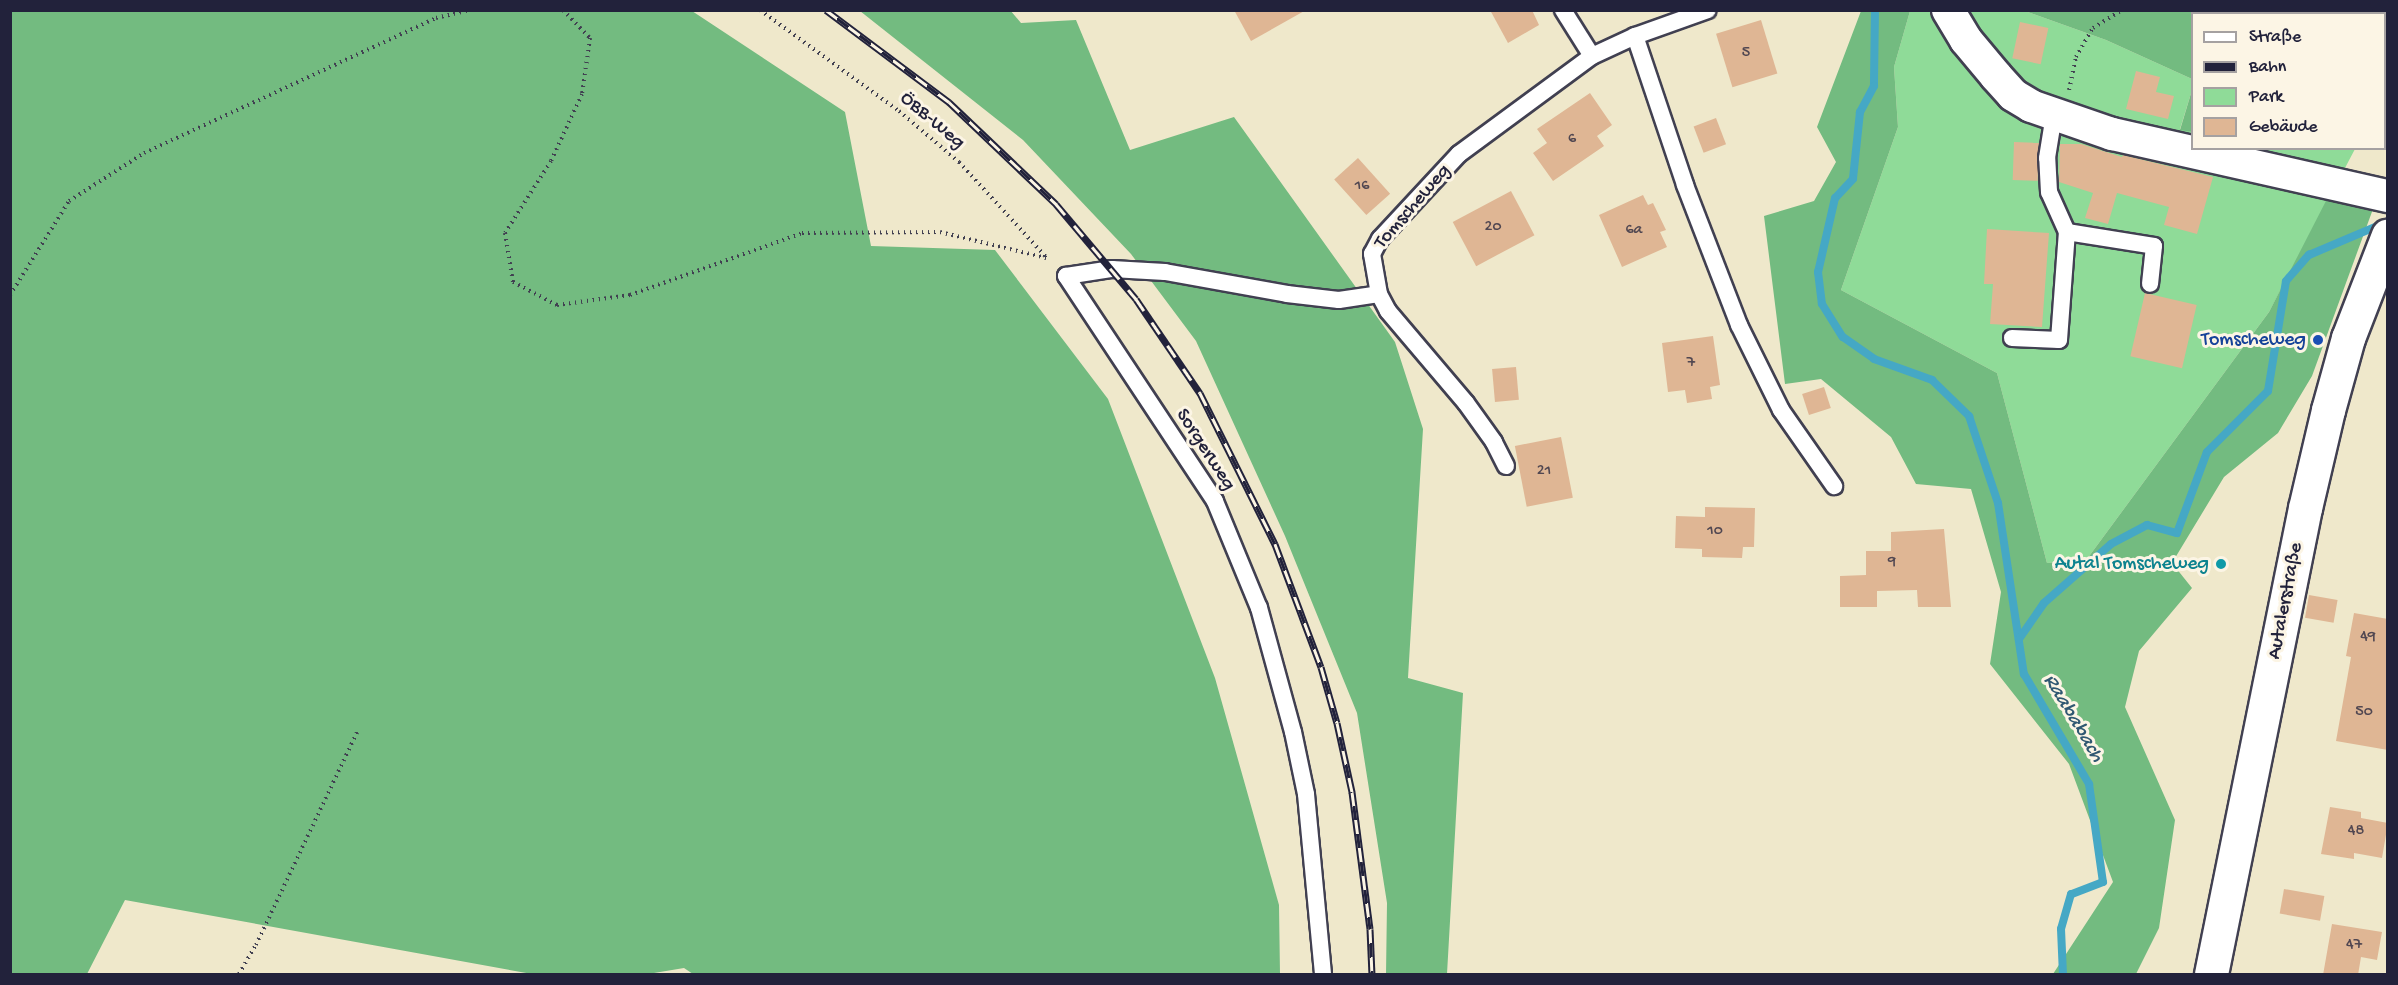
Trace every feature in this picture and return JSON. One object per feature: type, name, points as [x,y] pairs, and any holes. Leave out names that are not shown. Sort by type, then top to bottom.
[{"type":"main road","name":"Autalerstraße","points":[[2211,975],[2305,508],[2328,410],[2348,338],[2388,235]]},
{"type":"street","points":[[1948,10],[1966,40],[2013,94],[2031,106],[2112,134],[2388,196]]},
{"type":"lane","points":[[1563,10],[1592,56]]},
{"type":"lane","name":"Tomscheweg","points":[[1506,466],[1494,442],[1480,422],[1434,362],[1388,311],[1378,294],[1372,254],[1380,239],[1459,154],[1592,56],[1635,36],[1708,10]]},
{"type":"lane","points":[[1635,36],[1685,185],[1739,324],[1781,410],[1834,486]]},
{"type":"lane","points":[[2012,338],[2059,340],[2067,232],[2049,192],[2047,158],[2058,117]]},
{"type":"lane","points":[[2067,232],[2154,246],[2150,284]]},
{"type":"lane","points":[[1066,276],[1112,269],[1165,272],[1287,294],[1339,300],[1378,294]]},
{"type":"lane","name":"Sorgerweg","points":[[1066,276],[1215,501],[1259,608],[1293,732],[1306,794],[1323,975]]},
{"type":"path","points":[[10,295],[69,201],[144,153],[435,18],[470,10]]},
{"type":"path","points":[[563,10],[590,39],[582,94],[551,161],[505,233],[513,282],[557,305],[630,295],[802,233],[940,232],[1047,258]]},
{"type":"path","name":"ÖBB-Weg","points":[[760,10],[916,126],[958,162],[1066,276]]},
{"type":"path","points":[[2058,117],[2076,57],[2093,28],[2122,10]]},
{"type":"path","points":[[238,975],[256,945],[357,732]]},
{"type":"green space","points":[[1010,10],[1021,23],[1076,20],[1130,150],[1234,117],[1395,342],[1423,429],[1408,678],[1463,693],[1447,974],[1386,974],[1387,903],[1357,713],[1285,536],[1196,341],[1131,254],[1023,140],[860,11]]},
{"type":"green space","points":[[10,11],[692,11],[845,112],[871,246],[995,250],[1108,399],[1215,678],[1279,905],[1280,974],[693,974],[684,968],[648,974],[532,974],[125,900],[87,974],[11,974]]},
{"type":"green space","points":[[1861,11],[1910,11],[1894,67],[1898,127],[1841,290],[1997,373],[2047,563],[2087,559],[2269,312],[2328,197],[2373,209],[2312,376],[2278,433],[2224,477],[2172,563],[2192,588],[2139,651],[2125,707],[2175,820],[2159,928],[2136,974],[2053,974],[2113,882],[2069,764],[1990,664],[2001,592],[1971,489],[1916,484],[1891,437],[1821,379],[1785,384],[1764,216],[1814,201],[1836,162],[1817,127]]},
{"type":"green space","points":[[1910,11],[2025,11],[2106,40],[2191,79],[2191,93],[2180,129],[2191,132],[2191,150],[2354,150],[2269,312],[2087,559],[2047,563],[1997,373],[1841,290],[1898,127],[1894,67]]},
{"type":"green space","points":[[2025,11],[2202,12],[2191,12],[2191,79],[2106,40]]},
{"type":"green space","points":[[2387,11],[2386,92],[2386,12],[2202,12]]},
{"type":"green space","points":[[2191,93],[2191,132],[2180,130]]},
{"type":"building","points":[[1234,10],[1306,10],[1251,41]]},
{"type":"building","points":[[1490,10],[1532,10],[1539,25],[1508,43]]},
{"type":"building","points":[[1761,20],[1777,74],[1732,87],[1716,34]]},
{"type":"building","points":[[2020,22],[2048,28],[2041,64],[2012,58]]},
{"type":"building","points":[[2136,71],[2160,77],[2156,92],[2174,96],[2168,119],[2126,109]]},
{"type":"building","points":[[1590,93],[1612,125],[1597,136],[1604,146],[1553,181],[1533,153],[1547,143],[1537,129]]},
{"type":"building","points":[[1716,118],[1726,144],[1704,153],[1694,127]]},
{"type":"building","points":[[2014,142],[2039,143],[2038,181],[2013,180]]},
{"type":"building","points":[[2060,144],[2081,144],[2122,157],[2123,155],[2213,177],[2197,234],[2164,225],[2169,207],[2117,193],[2108,224],[2085,218],[2093,193],[2059,182]]},
{"type":"building","points":[[1358,158],[1390,194],[1366,215],[1334,179]]},
{"type":"building","points":[[1511,191],[1534,235],[1476,266],[1453,222]]},
{"type":"building","points":[[1643,195],[1648,205],[1653,203],[1666,230],[1660,232],[1667,247],[1622,267],[1599,215]]},
{"type":"building","points":[[1987,229],[2049,233],[2042,327],[1990,324],[1993,284],[1984,284]]},
{"type":"building","points":[[2145,293],[2197,305],[2182,368],[2130,356]]},
{"type":"building","points":[[1713,336],[1720,385],[1710,387],[1712,399],[1687,403],[1685,390],[1668,392],[1662,343]]},
{"type":"building","points":[[1516,367],[1519,400],[1495,402],[1492,369]]},
{"type":"building","points":[[1824,387],[1831,408],[1809,415],[1802,394]]},
{"type":"building","points":[[1561,437],[1573,498],[1527,507],[1515,446]]},
{"type":"building","points":[[1705,507],[1755,508],[1754,547],[1743,547],[1742,558],[1702,557],[1702,549],[1675,548],[1676,516],[1705,517]]},
{"type":"building","points":[[1944,529],[1951,607],[1918,607],[1917,590],[1877,591],[1877,607],[1840,607],[1840,576],[1866,575],[1866,551],[1891,551],[1891,532]]},
{"type":"building","points":[[2309,595],[2338,600],[2334,623],[2305,618]]},
{"type":"building","points":[[2354,613],[2388,619],[2388,750],[2336,741],[2351,657],[2346,656]]},
{"type":"building","points":[[2330,807],[2361,812],[2361,818],[2388,823],[2382,858],[2354,853],[2354,859],[2321,854]]},
{"type":"building","points":[[2284,889],[2324,896],[2320,921],[2280,914]]},
{"type":"building","points":[[2332,924],[2382,932],[2377,960],[2361,957],[2358,975],[2323,975]]},
{"type":"waterway","name":"Raababach","points":[[1875,10],[1874,86],[1860,112],[1853,179],[1835,198],[1818,272],[1822,304],[1843,337],[1874,359],[1932,380],[1969,416],[1998,503],[2024,674],[2089,784],[2103,882],[2071,894],[2061,929],[2063,974]]},
{"type":"waterway","points":[[2019,639],[2044,603],[2111,544],[2147,525],[2177,533],[2207,452],[2268,391],[2286,281],[2309,255],[2382,224]]},
{"type":"railway","points":[[826,10],[949,102],[1056,204],[1136,299],[1200,393],[1275,544],[1321,667],[1337,723],[1352,792],[1370,929],[1372,974]]},
{"type":"place","name":"Tomscheweg","points":[[2318,340]]},
{"type":"place","name":"Autal Tomscheweg","points":[[2221,564]]}]
